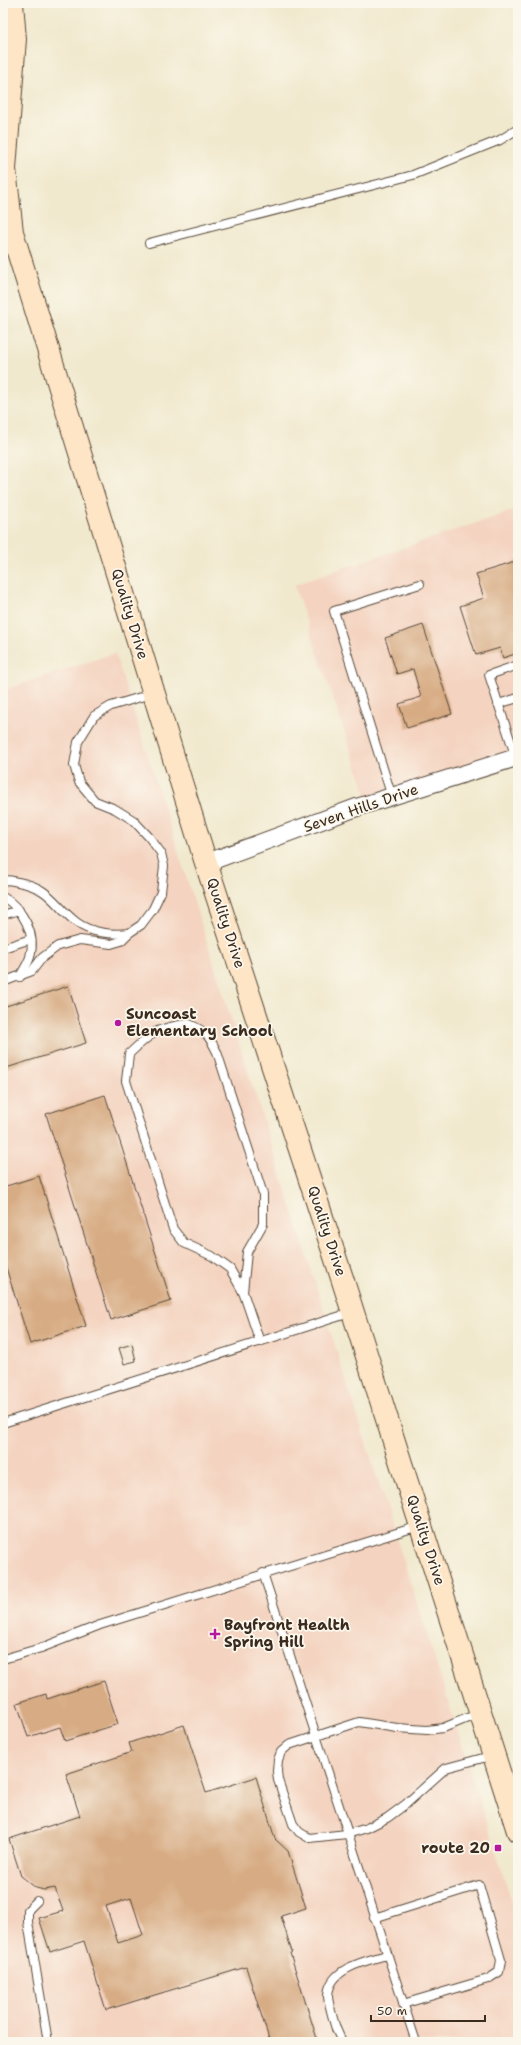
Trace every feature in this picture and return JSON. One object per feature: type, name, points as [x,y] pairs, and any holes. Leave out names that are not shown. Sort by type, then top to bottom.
[{"type":"street","name":"Quality Drive","points":[[12,3],[15,39],[5,169],[12,232],[37,319],[206,863],[353,1312],[518,1831]]},
{"type":"street","name":"Seven Hills Drive","points":[[206,863],[392,797],[517,757]]},
{"type":"lane","points":[[148,243],[414,175],[500,140],[518,129]]},
{"type":"lane","points":[[392,797],[334,611],[420,584]]},
{"type":"lane","points":[[517,757],[489,675],[518,665]]},
{"type":"lane","points":[[3,982],[20,977],[32,971],[42,958],[58,946],[80,940],[111,944],[121,941],[129,933],[141,925],[153,909],[161,892],[164,866],[161,852],[150,837],[133,820],[115,809],[95,801],[79,782],[74,765],[78,742],[94,716],[111,706],[154,693]]},
{"type":"lane","points":[[498,704],[518,698]]},
{"type":"lane","points":[[3,881],[7,880],[24,883],[40,889],[51,896],[76,923],[98,932],[115,935],[129,933]]},
{"type":"lane","points":[[3,897],[19,910],[28,925],[31,939],[30,956],[20,977]]},
{"type":"lane","points":[[3,915],[19,910]]},
{"type":"lane","points":[[3,948],[31,939]]},
{"type":"lane","points":[[243,1292],[248,1252],[264,1224],[263,1194],[217,1052],[211,1039],[203,1030],[189,1024],[168,1026],[150,1034],[129,1054],[126,1081],[173,1229],[184,1243],[212,1256],[230,1269],[243,1292],[260,1342]]},
{"type":"lane","points":[[3,1423],[353,1312]]},
{"type":"lane","points":[[3,1659],[41,1648],[100,1625],[421,1525]]},
{"type":"lane","points":[[263,1573],[415,2041],[406,2042]]},
{"type":"lane","points":[[481,1713],[443,1728],[427,1730],[397,1728],[359,1722],[316,1735],[289,1745],[281,1752],[277,1771],[280,1787],[289,1815],[299,1832],[309,1838],[347,1834],[367,1828],[387,1818],[406,1804],[446,1768],[494,1755]]},
{"type":"lane","points":[[374,1918],[479,1885],[501,1960],[499,1972],[488,1979],[403,2004]]},
{"type":"lane","points":[[37,1901],[28,1910],[28,1922],[48,2042]]},
{"type":"lane","points":[[343,2042],[337,2034],[328,1997],[330,1985],[337,1976],[348,1968],[387,1955]]},
{"type":"shaded area","points":[[518,509],[518,759],[370,805],[294,585]]},
{"type":"shaded area","name":"Bayfront Health Spring Hill","points":[[115,653],[518,1921],[518,2042],[3,2042],[3,690]]},
{"type":"building","points":[[518,561],[518,653],[503,658],[500,648],[476,655],[460,606],[484,598],[476,574]]},
{"type":"building","points":[[423,625],[452,714],[407,728],[399,704],[421,697],[413,669],[397,674],[385,638]]},
{"type":"building","points":[[68,986],[86,1043],[3,1069],[3,1007]]},
{"type":"building","points":[[105,1095],[171,1301],[111,1320],[46,1114]]},
{"type":"building","points":[[39,1176],[86,1326],[30,1344],[3,1258],[3,1187]]},
{"type":"building","points":[[132,1344],[136,1361],[124,1364],[119,1348]]},
{"type":"building","points":[[104,1681],[118,1724],[65,1741],[60,1727],[28,1737],[17,1703],[46,1694],[47,1699]]},
{"type":"building","points":[[184,1725],[206,1793],[256,1777],[275,1839],[288,1851],[306,1908],[281,1916],[292,1952],[290,1953],[318,2042],[270,2042],[246,1967],[106,2010],[84,1941],[50,1952],[39,1918],[63,1911],[55,1888],[44,1890],[36,1888],[21,1876],[9,1839],[80,1816],[66,1774],[132,1752],[129,1743]],"holes":[[[131,1898],[143,1935],[118,1943],[106,1906]]]},
{"type":"place","name":"Suncoast Elementary School","points":[[118,1023]]},
{"type":"place","name":"Bayfront Health Spring Hill","points":[[215,1634]]},
{"type":"place","name":"route 20","points":[[498,1848]]}]
